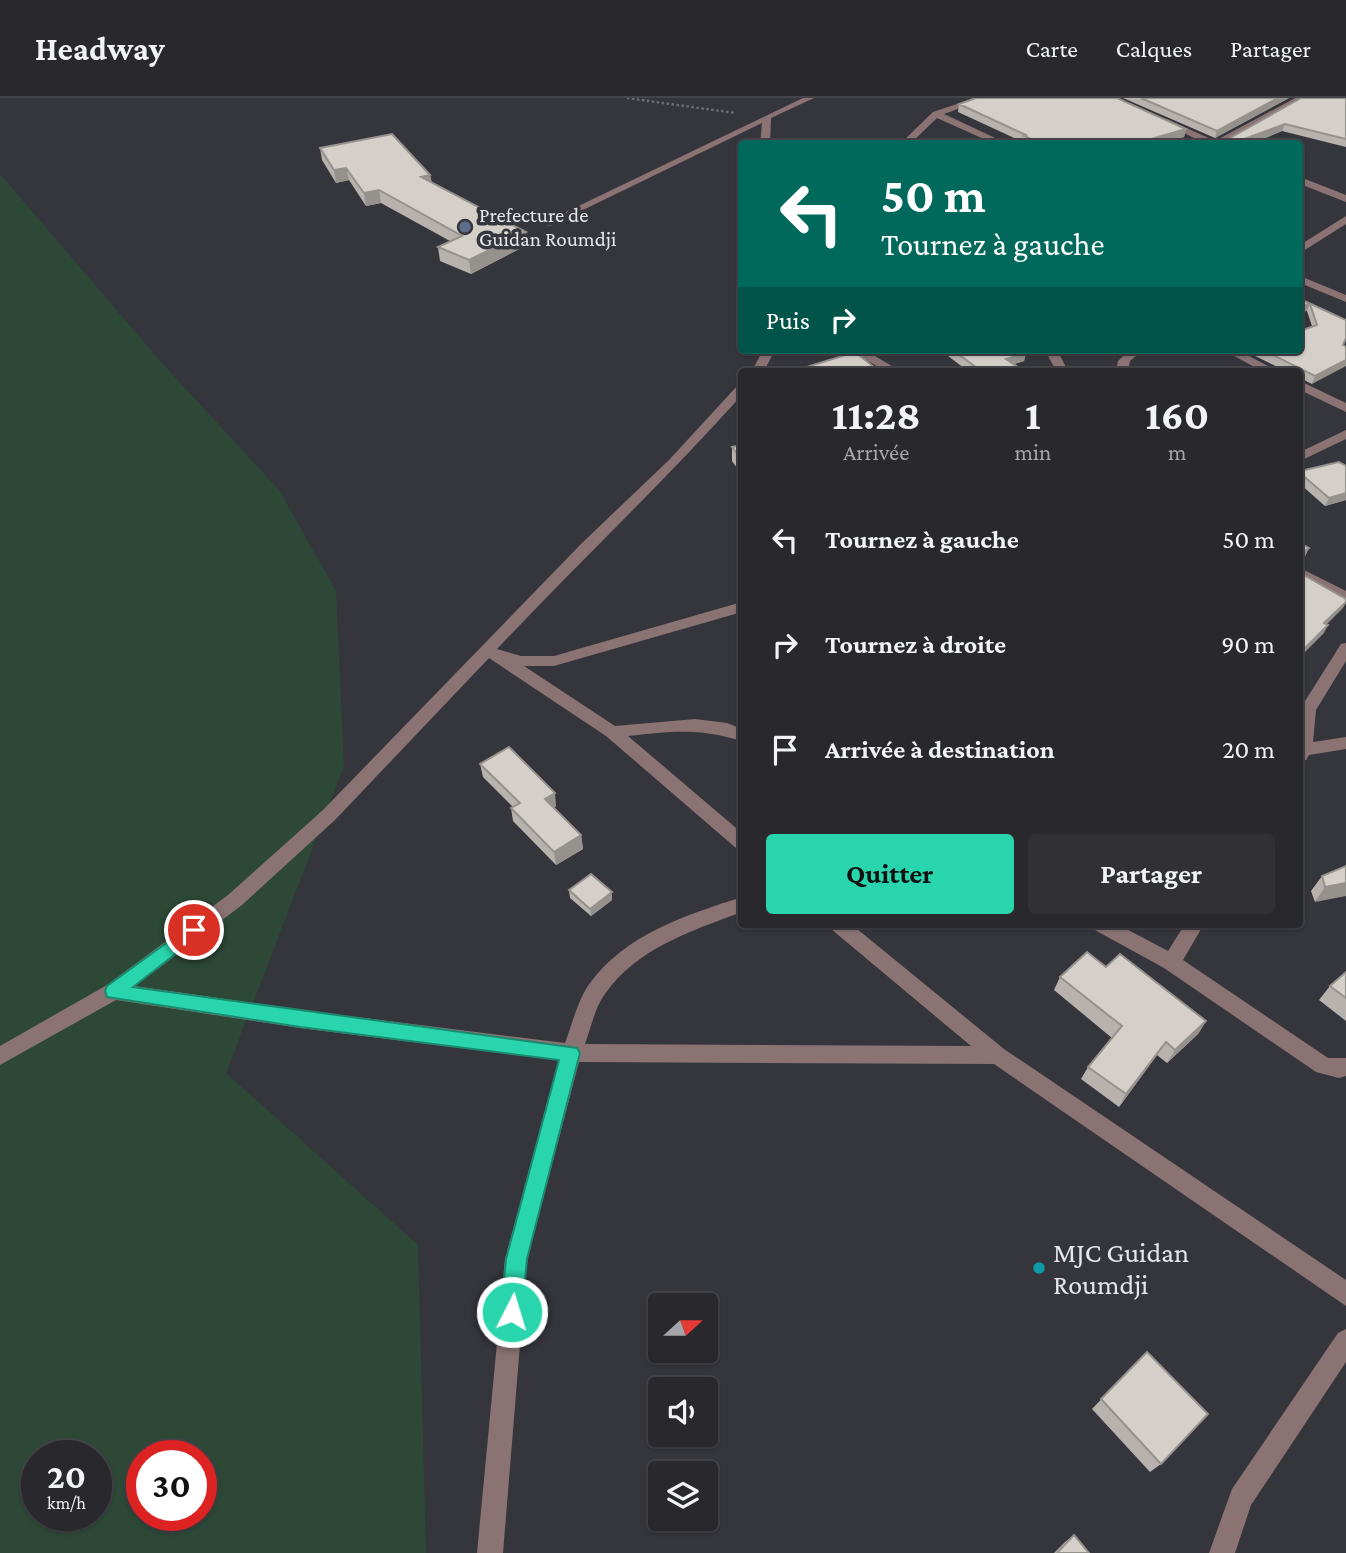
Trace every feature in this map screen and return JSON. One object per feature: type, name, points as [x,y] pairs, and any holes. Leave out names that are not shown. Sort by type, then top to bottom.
[{"type":"street","points":[[546,224],[810,98]]},
{"type":"street","points":[[908,140],[936,114],[984,98]]},
{"type":"street","points":[[1223,140],[1302,98]]},
{"type":"street","points":[[936,114],[995,140]]},
{"type":"street","points":[[765,140],[767,117]]},
{"type":"street","points":[[1156,118],[1206,140]]},
{"type":"street","points":[[1303,181],[1346,199]]},
{"type":"street","points":[[1303,248],[1346,219]]},
{"type":"street","points":[[1303,280],[1346,299]]},
{"type":"street","points":[[863,354],[889,368]]},
{"type":"street","points":[[1237,354],[1266,368]]},
{"type":"street","points":[[1303,386],[1346,408]]},
{"type":"street","points":[[0,1056],[114,991],[235,900],[329,815],[587,545],[674,463],[738,392]]},
{"type":"street","points":[[1303,456],[1346,434]]},
{"type":"street","points":[[1303,574],[1346,597]]},
{"type":"street","points":[[487,649],[520,661],[554,662],[738,608]]},
{"type":"street","points":[[487,649],[612,732],[738,840]]},
{"type":"street","points":[[1303,730],[1304,709],[1346,649]]},
{"type":"street","points":[[612,732],[696,725],[738,733]]},
{"type":"street","points":[[1303,752],[1346,743]]},
{"type":"street","points":[[490,1553],[516,1259],[570,1053],[596,990],[632,952],[675,929],[738,905]]},
{"type":"street","points":[[843,928],[997,1055],[1346,1294]]},
{"type":"street","points":[[1107,928],[1171,962],[1323,1066],[1339,1069],[1346,1067]]},
{"type":"street","points":[[1171,962],[1192,928]]},
{"type":"street","points":[[114,991],[300,1019],[570,1053],[997,1055]]},
{"type":"street","points":[[1222,1553],[1241,1498],[1346,1340]]},
{"type":"path","points":[[627,98],[767,117]]},
{"type":"green space","points":[[0,174],[160,361],[279,490],[336,591],[344,766],[226,1073],[418,1245],[426,1553],[0,1553]]},
{"type":"building","points":[[976,98],[1117,98],[1186,129],[1148,140],[1034,140],[959,104]]},
{"type":"building","points":[[1141,98],[1278,98],[1217,131]]},
{"type":"building","points":[[1301,98],[1346,98],[1346,139],[1285,124],[1242,140],[1230,138]]},
{"type":"building","points":[[392,134],[430,175],[421,177],[526,232],[469,260],[438,247],[462,236],[379,190],[364,193],[346,168],[334,170],[320,148]]},
{"type":"building","points":[[1303,300],[1346,320],[1346,338],[1343,345],[1346,347],[1346,360],[1315,376],[1271,354],[1303,354],[1303,330],[1317,325],[1310,304],[1303,305]]},
{"type":"building","points":[[849,354],[858,354],[875,368],[804,368]]},
{"type":"building","points":[[958,354],[1023,354],[1006,359],[1020,368],[977,368]]},
{"type":"building","points":[[1339,462],[1346,466],[1346,493],[1329,498],[1303,476],[1303,470]]},
{"type":"building","points":[[1303,575],[1346,599],[1324,623],[1328,625],[1303,650]]},
{"type":"building","points":[[509,747],[555,793],[545,799],[581,835],[554,852],[511,808],[520,803],[480,764]]},
{"type":"building","points":[[1346,866],[1346,883],[1325,887],[1322,876]]},
{"type":"building","points":[[591,874],[612,892],[590,909],[569,890]]},
{"type":"building","points":[[1087,952],[1106,967],[1120,954],[1206,1021],[1175,1050],[1166,1042],[1126,1094],[1088,1067],[1122,1026],[1060,977]]},
{"type":"building","points":[[1346,972],[1346,998],[1330,986]]},
{"type":"building","points":[[1147,1352],[1208,1414],[1161,1464],[1101,1399]]},
{"type":"building","points":[[1074,1535],[1089,1553],[1057,1553]]},
{"type":"place","name":"Prefecture de Guidan Roumdji","points":[[465,227]]},
{"type":"place","name":"MJC Guidan Roumdji","points":[[1039,1268]]},
{"type":"route","points":[[194,930],[114,991],[300,1019],[570,1053],[516,1259],[512,1312]]}]
